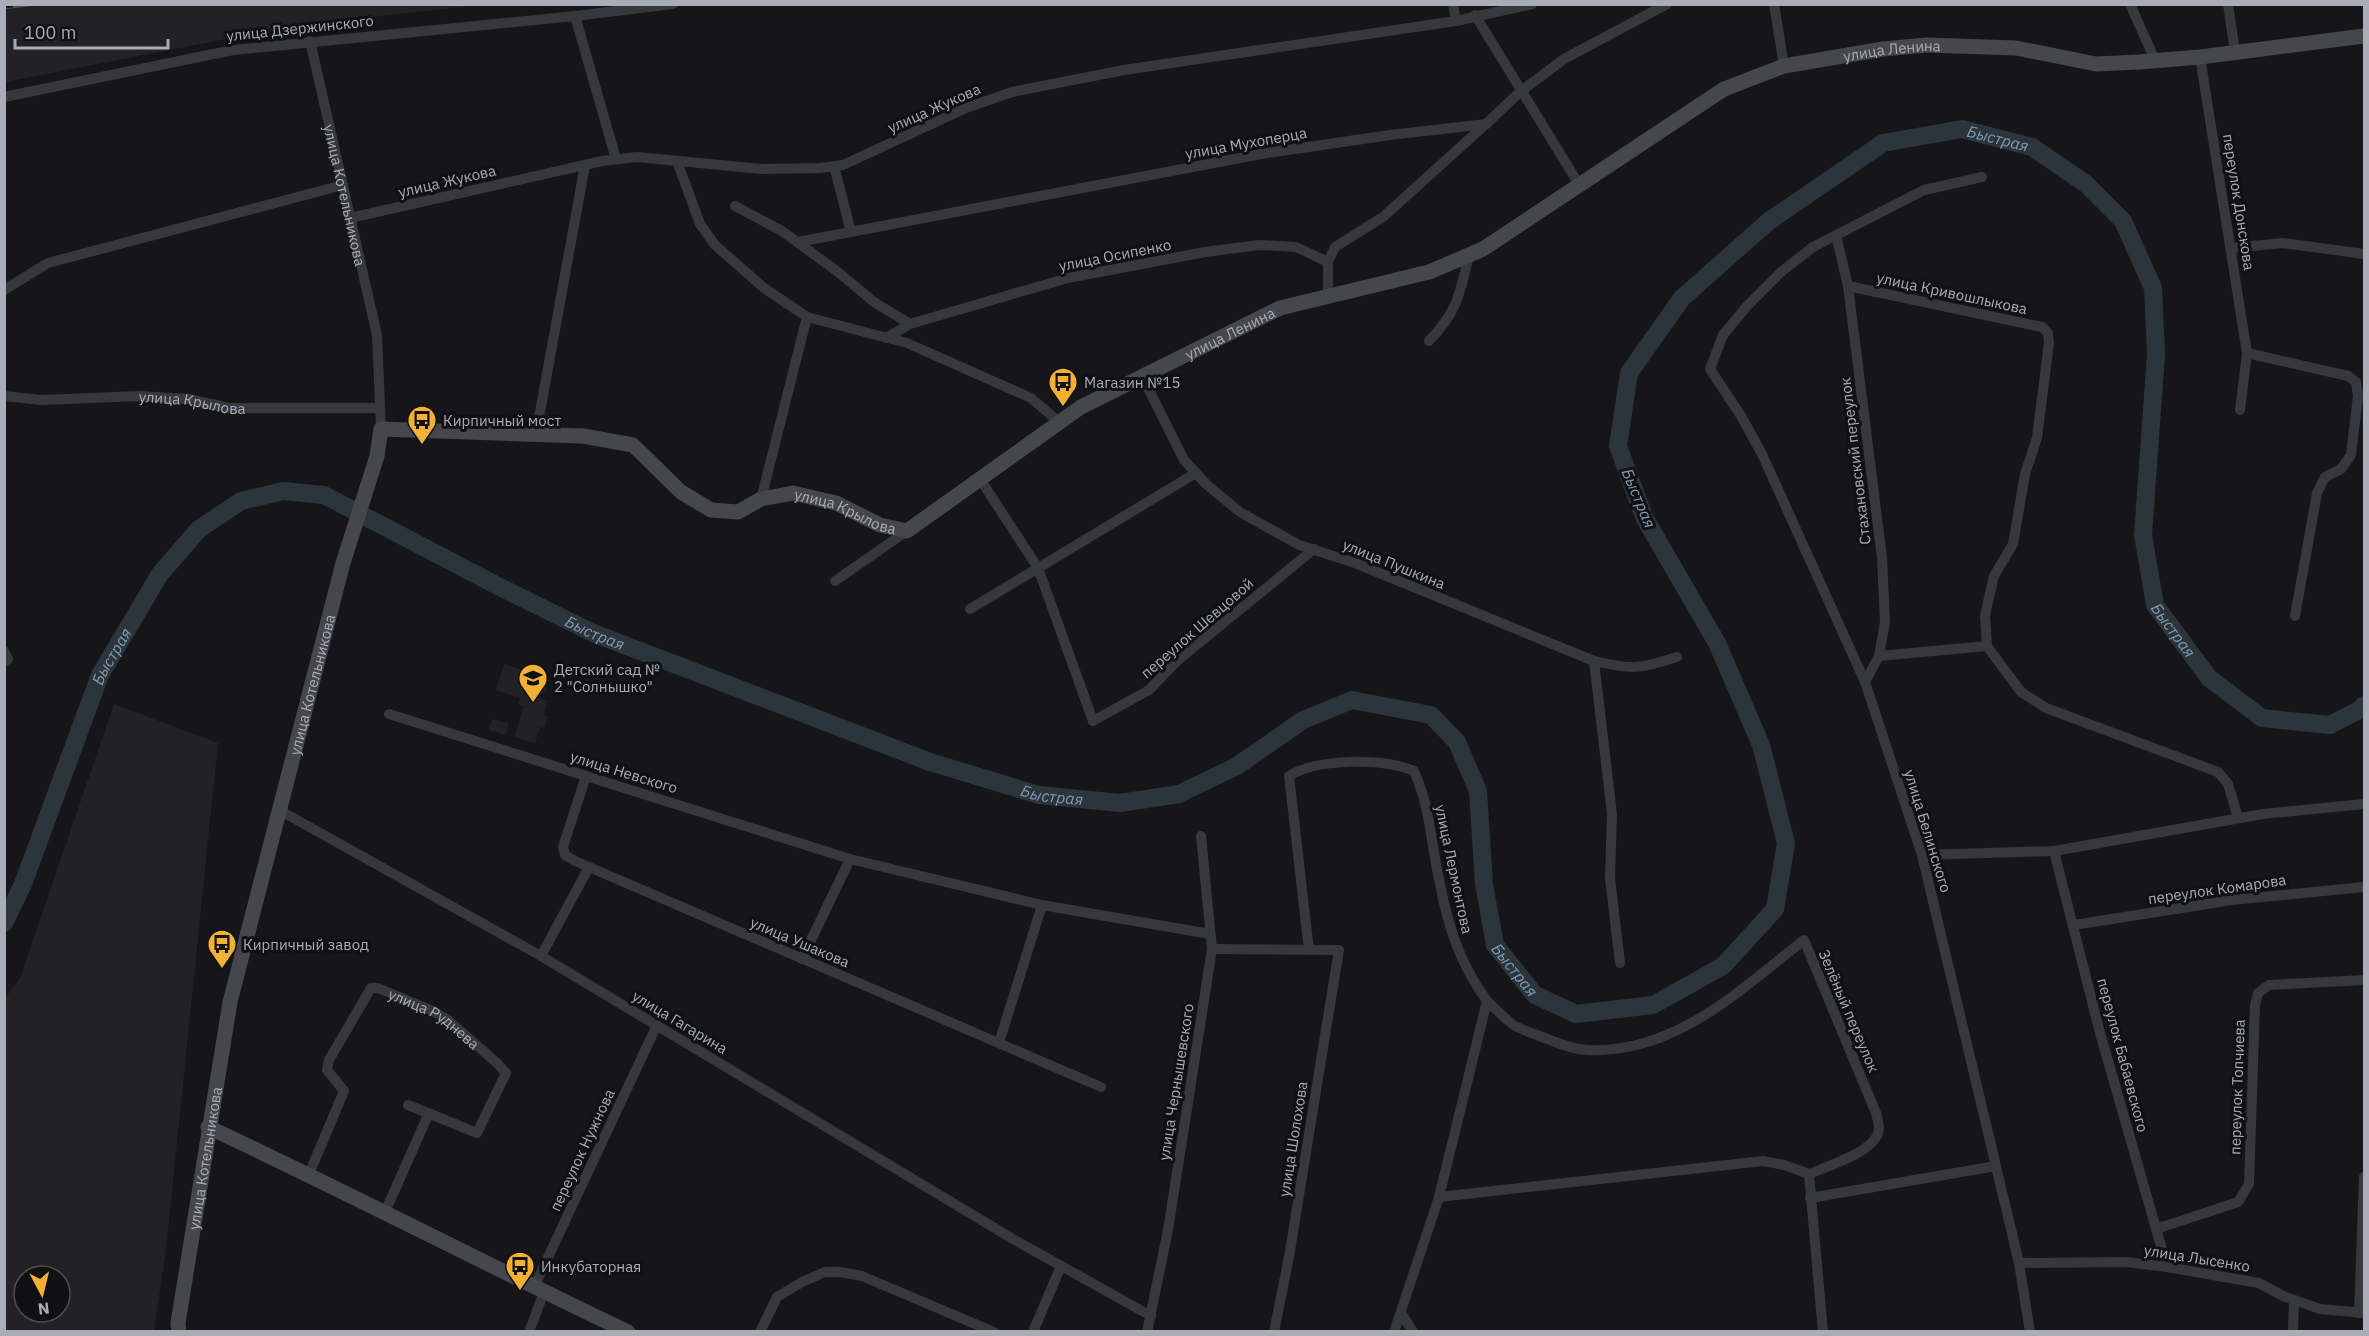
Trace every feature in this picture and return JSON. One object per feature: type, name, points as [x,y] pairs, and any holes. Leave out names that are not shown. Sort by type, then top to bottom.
[{"type":"street","name":"улица Дзержинского","points":[[4,97],[233,50],[673,4]]},
{"type":"street","points":[[1453,4],[1456,21]]},
{"type":"street","name":"улица Жукова","points":[[350,218],[616,159],[636,157],[762,169],[843,165],[966,108],[1012,92],[1125,70],[1456,21],[1532,4]]},
{"type":"street","points":[[1328,296],[1328,262],[1335,247],[1383,217],[1520,92],[1564,58],[1667,4]]},
{"type":"street","points":[[1774,4],[1784,66]]},
{"type":"street","points":[[2130,4],[2155,60]]},
{"type":"street","points":[[2228,4],[2235,52]]},
{"type":"street","points":[[1475,15],[1520,92],[1580,186]]},
{"type":"street","points":[[575,16],[616,159]]},
{"type":"street","name":"улица Ленина","points":[[835,581],[1081,408],[1280,308],[1430,272],[1469,256],[1510,233],[1724,89],[1784,66],[1883,49],[1927,45],[2016,48],[2096,64],[2200,57],[2364,36]]},
{"type":"street","name":"улица Котельникова","points":[[179,1332],[178,1323],[208,1127],[230,1002],[343,563],[376,456],[381,429],[377,335],[310,41]]},
{"type":"street","name":"переулок Донскова","points":[[2200,57],[2247,353],[2240,410]]},
{"type":"street","name":"улица Мухоперца","points":[[798,242],[1261,154],[1485,124]]},
{"type":"street","points":[[677,161],[700,224],[715,245],[764,288],[807,317],[907,343],[1031,398],[1059,422]]},
{"type":"street","points":[[536,434],[585,165]]},
{"type":"street","points":[[834,166],[851,232]]},
{"type":"street","points":[[1836,235],[1923,190],[1982,177]]},
{"type":"street","points":[[4,290],[48,263],[343,185]]},
{"type":"street","points":[[735,206],[782,231],[874,302],[910,324]]},
{"type":"street","name":"Стахановский переулок","points":[[1836,235],[1848,286],[1882,558],[1885,622],[1879,656],[1865,682]]},
{"type":"street","name":"улица Белинского","points":[[1836,235],[1813,247],[1781,272],[1748,305],[1723,335],[1710,369],[1741,416],[1762,454],[1865,682],[1922,855],[2019,1263],[2030,1332]]},
{"type":"street","points":[[2230,248],[2283,243],[2364,254]]},
{"type":"street","name":"улица Осипенко","points":[[886,338],[910,324],[1068,278],[1205,252],[1259,245],[1296,247],[1328,262]]},
{"type":"street","points":[[1429,341],[1447,322],[1458,300],[1469,256]]},
{"type":"street","name":"улица Кривошлыкова","points":[[1848,286],[2042,327],[2048,333],[2049,343],[2037,438],[2025,474],[2013,544],[1994,576],[1985,615],[1987,646]]},
{"type":"street","points":[[761,499],[807,317]]},
{"type":"street","points":[[2247,353],[2348,376],[2356,382],[2358,396],[2351,455],[2341,469],[2325,477],[2317,493],[2295,616]]},
{"type":"street","name":"улица Пушкина","points":[[1143,378],[1184,460],[1206,484],[1240,512],[1299,544],[1355,563],[1594,661],[1621,668],[1644,668],[1677,657]]},
{"type":"street","name":"улица Крылова","points":[[4,396],[41,400],[140,396],[188,399],[230,408],[380,408]]},
{"type":"street","name":"улица Крылова","points":[[381,429],[584,436],[633,445],[681,492],[711,510],[738,512],[761,499],[793,493],[836,503],[880,525],[907,531]]},
{"type":"street","points":[[970,609],[1196,473]]},
{"type":"street","points":[[980,479],[1038,568]]},
{"type":"street","name":"переулок Шевцовой","points":[[1038,568],[1093,721],[1149,690],[1177,661],[1314,549]]},
{"type":"street","points":[[1879,656],[1987,646],[2021,692],[2046,708],[2218,772],[2228,784],[2238,818]]},
{"type":"street","points":[[4,651],[8,659],[4,662]]},
{"type":"street","points":[[1594,661],[1612,814],[1610,878],[1620,963]]},
{"type":"street","name":"улица Невского","points":[[389,714],[850,859],[1042,904],[1210,934]]},
{"type":"street","name":"улица Лермонтова","points":[[1309,950],[1289,776],[1302,768],[1323,764],[1378,762],[1400,765],[1414,771],[1422,789],[1432,827],[1437,873],[1456,947],[1472,980],[1487,1001]]},
{"type":"street","name":"улица Ушакова","points":[[586,776],[563,847],[565,855],[1101,1087]]},
{"type":"street","points":[[1922,855],[2054,851],[2263,814],[2364,804]]},
{"type":"street","name":"улица Гагарина","points":[[279,810],[541,956],[1061,1266],[1151,1316]]},
{"type":"street","name":"улица Чернышевского","points":[[1148,1332],[1168,1230],[1212,949],[1201,836]]},
{"type":"street","name":"переулок Бабаевского","points":[[2054,851],[2100,1033],[2167,1267]]},
{"type":"street","points":[[802,958],[850,859]]},
{"type":"street","points":[[541,956],[589,867]]},
{"type":"street","name":"переулок Комарова","points":[[2074,926],[2232,900],[2364,887]]},
{"type":"street","points":[[999,1043],[1042,904]]},
{"type":"street","name":"Зелёный переулок","points":[[1487,1001],[1515,1026],[1558,1043],[1587,1050],[1619,1049],[1651,1042],[1677,1032],[1724,1002],[1804,940],[1876,1113],[1879,1130],[1873,1142],[1862,1151],[1809,1174]]},
{"type":"street","points":[[1212,949],[1309,950]]},
{"type":"street","name":"улица Шолохова","points":[[1274,1332],[1289,1257],[1339,950],[1309,950]]},
{"type":"street","name":"переулок Топчиева","points":[[2156,1229],[2238,1202],[2249,1184],[2255,1005],[2258,993],[2269,985],[2364,980]]},
{"type":"street","name":"улица Руднева","points":[[309,1174],[344,1090],[327,1070],[329,1060],[370,988],[378,988],[433,1011],[448,1020],[506,1073],[477,1133],[408,1105]]},
{"type":"street","points":[[1394,1332],[1439,1197],[1487,1001]]},
{"type":"street","name":"переулок Нужнова","points":[[529,1332],[539,1289],[657,1025]]},
{"type":"street","points":[[385,1212],[429,1113]]},
{"type":"street","points":[[208,1127],[309,1174],[628,1332]]},
{"type":"street","points":[[1439,1197],[1763,1161],[1784,1165],[1809,1174],[1823,1332]]},
{"type":"street","points":[[1810,1198],[1996,1166]]},
{"type":"street","points":[[2362,1313],[2364,1177]]},
{"type":"street","name":"улица Лысенко","points":[[2019,1263],[2126,1262],[2167,1267],[2259,1283],[2294,1300],[2320,1308],[2362,1313]]},
{"type":"street","points":[[1034,1332],[1061,1266]]},
{"type":"street","points":[[760,1332],[777,1297],[825,1272],[840,1272],[862,1276],[994,1332]]},
{"type":"street","points":[[2294,1300],[2294,1332]]},
{"type":"street","points":[[1401,1313],[1413,1332]]},
{"type":"shaded area","points":[[5,4],[478,5],[294,26],[5,82]]},
{"type":"shaded area","name":"Детский сад № 2 \"Солнышко\"","points":[[504,664],[545,677],[544,694],[539,693],[538,698],[548,701],[543,715],[548,717],[545,728],[540,727],[535,743],[514,737],[524,706],[518,704],[520,698],[496,690]]},
{"type":"shaded area","points":[[114,704],[218,743],[166,1250],[154,1331],[5,1331],[5,998],[20,978]]},
{"type":"shaded area","points":[[492,719],[509,723],[506,735],[489,730]]},
{"type":"waterway","name":"Быстрая","points":[[4,923],[23,884],[100,675],[160,574],[199,529],[241,501],[283,491],[324,495],[593,633],[930,762],[1039,795],[1120,803],[1179,794],[1237,766],[1303,720],[1352,700],[1431,715],[1457,742],[1478,791],[1484,884],[1495,945],[1535,995],[1576,1014],[1653,1005],[1723,966],[1775,909],[1786,843],[1761,745],[1717,643],[1644,517],[1618,446],[1629,373],[1682,298],[1769,221],[1883,143],[1962,129],[2032,147],[2086,184],[2123,221],[2153,288],[2156,354],[2143,535],[2155,605],[2209,678],[2262,718],[2330,725],[2361,709],[2364,705]]},
{"type":"railway","points":[[4,7],[27,4]]},
{"type":"place","name":"Магазин №15","points":[[1063,408]]},
{"type":"place","name":"Кирпичный мост","points":[[422,446]]},
{"type":"place","name":"Детский сад № 2 \"Солнышко\"","points":[[533,704]]},
{"type":"place","name":"Кирпичный завод","points":[[222,970]]},
{"type":"place","name":"Инкубаторная","points":[[520,1292]]}]
